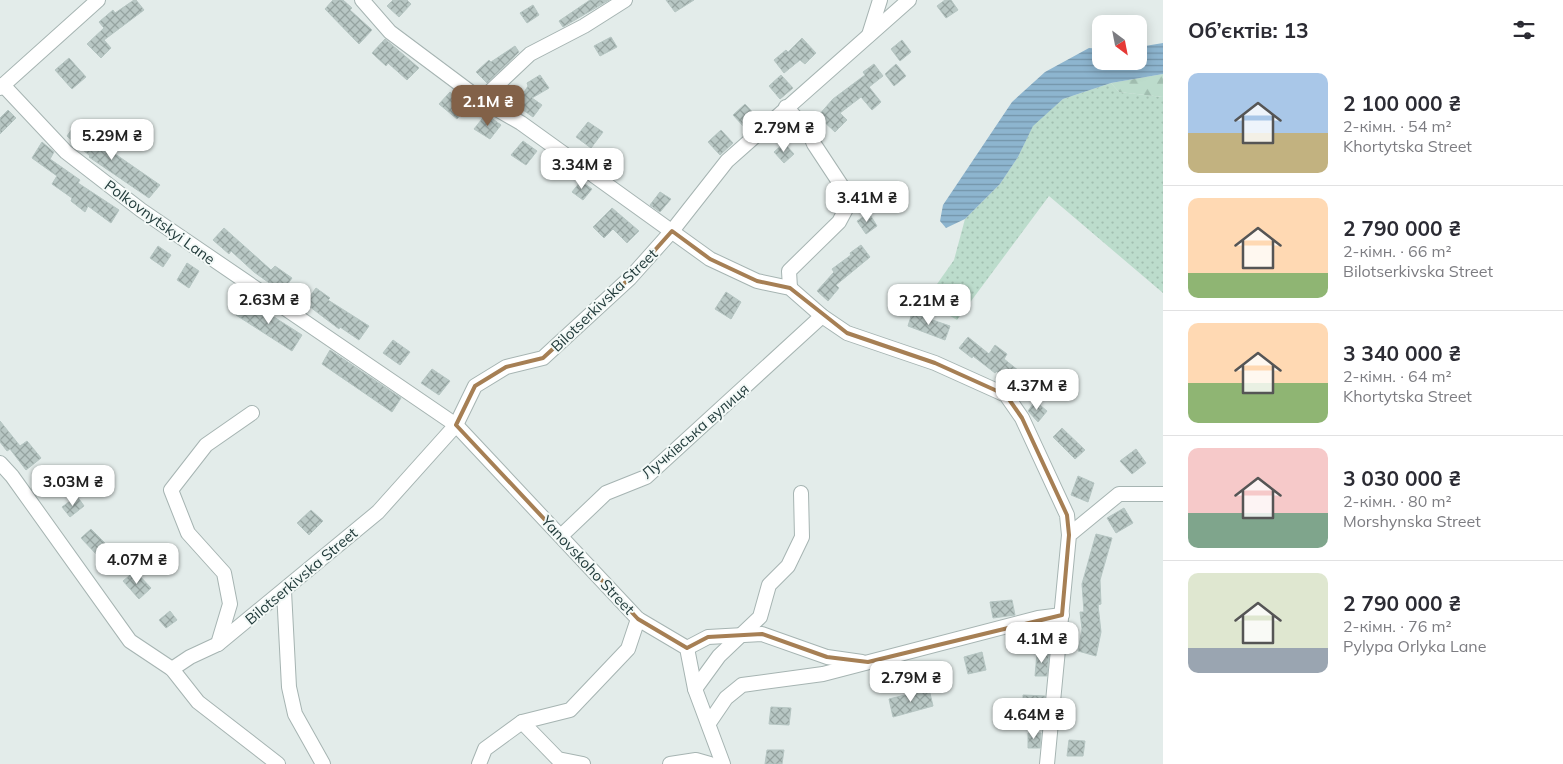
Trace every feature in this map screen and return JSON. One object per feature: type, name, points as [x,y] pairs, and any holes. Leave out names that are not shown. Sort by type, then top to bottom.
[{"type":"street","points":[[2,86],[98,0]]},
{"type":"street","points":[[362,0],[390,32],[481,100],[521,123],[710,259],[757,282],[790,288],[822,316],[847,333],[935,362],[1006,395],[1022,418],[1067,515],[1069,535],[1048,764]]},
{"type":"street","points":[[481,100],[530,54],[584,26],[625,0]]},
{"type":"street","points":[[868,37],[880,0]]},
{"type":"street","name":"Bilotserkivska Street","points":[[172,669],[218,644],[378,512],[456,424],[475,386],[506,367],[543,358],[630,278],[672,231],[727,161],[909,0]]},
{"type":"street","name":"Polkovnytskyi Lane","points":[[2,86],[66,152],[141,210],[456,424]]},
{"type":"street","points":[[786,107],[809,132],[814,144],[843,188],[847,207],[840,222],[789,271],[790,288]]},
{"type":"street","name":"Лучківська вулиця","points":[[562,536],[606,493],[646,477],[822,316]]},
{"type":"street","points":[[218,644],[230,604],[224,573],[188,533],[171,490],[206,445],[252,413]]},
{"type":"street","name":"Yanovskoho Street","points":[[456,424],[638,619],[687,648]]},
{"type":"street","points":[[0,463],[12,476],[130,641],[172,669],[198,702],[278,764]]},
{"type":"street","points":[[695,690],[719,656],[760,617],[769,585],[788,566],[802,537],[801,493]]},
{"type":"street","points":[[1069,535],[1119,494],[1163,494]]},
{"type":"street","points":[[284,591],[289,687],[295,714],[323,764]]},
{"type":"street","points":[[709,723],[726,698],[742,685],[823,674],[1038,618],[1062,615]]},
{"type":"street","points":[[479,764],[485,749],[522,722],[570,710],[628,649],[638,619]]},
{"type":"street","points":[[723,764],[695,690],[687,648],[708,637],[762,634],[826,657],[868,662]]},
{"type":"street","points":[[522,722],[558,759],[583,764]]},
{"type":"street","points":[[670,764],[696,760],[710,764]]},
{"type":"highlighted area","points":[[672,231],[710,259],[757,281],[790,288],[847,333],[935,363],[1006,395],[1022,418],[1067,515],[1069,535],[1062,615],[868,662],[827,657],[762,634],[708,637],[687,648],[638,619],[456,425],[475,386],[506,367],[543,358],[630,278]]},
{"type":"green space","points":[[1163,74],[1163,97],[1119,92],[1111,83]]},
{"type":"green space","points":[[1111,83],[1119,92],[1163,97],[1163,293],[1049,196],[957,320],[925,301],[954,260],[965,219],[1000,184],[1018,157],[1033,125],[1063,99]]},
{"type":"water","points":[[1163,43],[1163,74],[1111,83],[1063,99],[1033,126],[1018,157],[1000,184],[965,219],[946,228],[940,221],[943,205],[1012,102],[1045,72],[1089,48],[1092,48],[1092,70],[1148,70],[1148,46]]},
{"type":"building","points":[[134,0],[144,10],[104,40],[111,48],[101,58],[87,44],[104,28],[99,22],[113,10],[115,13]]},
{"type":"building","points":[[333,0],[343,0],[352,8],[350,10],[372,30],[359,44],[325,9]]},
{"type":"building","points":[[393,0],[407,0],[411,4],[399,17],[387,6]]},
{"type":"building","points":[[590,0],[609,0],[563,27],[559,21]]},
{"type":"building","points":[[666,0],[694,0],[675,12]]},
{"type":"building","points":[[945,0],[951,0],[958,10],[946,18],[937,6]]},
{"type":"building","points":[[533,5],[539,15],[527,23],[520,13]]},
{"type":"building","points":[[611,37],[617,47],[600,56],[594,46]]},
{"type":"building","points":[[802,38],[816,53],[805,64],[800,60],[784,73],[774,60],[786,50],[788,52]]},
{"type":"building","points":[[385,39],[419,68],[407,80],[388,63],[386,66],[372,53]]},
{"type":"building","points":[[902,40],[911,52],[900,61],[891,49]]},
{"type":"building","points":[[515,46],[519,52],[487,83],[476,72],[489,60],[491,62]]},
{"type":"building","points":[[69,58],[86,77],[72,89],[55,70]]},
{"type":"building","points":[[874,64],[883,76],[869,87],[881,102],[872,110],[861,97],[840,113],[847,120],[835,132],[818,116],[833,99],[865,75],[863,72]]},
{"type":"building","points":[[896,64],[906,76],[894,86],[885,74]]},
{"type":"building","points":[[540,75],[549,88],[532,98],[542,105],[533,117],[516,105],[528,86],[527,83]]},
{"type":"building","points":[[781,75],[793,88],[780,99],[769,86]]},
{"type":"building","points":[[450,92],[468,107],[457,119],[439,104]]},
{"type":"building","points":[[745,104],[757,117],[745,128],[733,115]]},
{"type":"building","points":[[8,110],[16,118],[0,134],[0,118]]},
{"type":"building","points":[[486,114],[501,125],[490,139],[474,129]]},
{"type":"building","points":[[77,122],[94,136],[92,138],[160,185],[149,198],[89,157],[67,136]]},
{"type":"building","points":[[588,122],[603,132],[591,148],[576,137]]},
{"type":"building","points":[[721,130],[733,143],[720,155],[708,142]]},
{"type":"building","points":[[523,141],[537,151],[526,165],[511,155]]},
{"type":"building","points":[[42,142],[54,152],[50,159],[80,180],[78,183],[119,210],[111,223],[88,206],[85,212],[71,201],[72,198],[52,184],[57,176],[32,158]]},
{"type":"building","points":[[784,143],[794,154],[784,163],[774,152]]},
{"type":"building","points":[[581,181],[592,189],[583,200],[572,192]]},
{"type":"building","points":[[660,192],[671,199],[660,212],[650,205]]},
{"type":"building","points":[[612,208],[639,231],[627,243],[613,229],[604,238],[593,227]]},
{"type":"building","points":[[869,213],[877,226],[866,234],[857,221]]},
{"type":"building","points":[[224,228],[271,270],[275,266],[292,278],[282,292],[254,272],[231,251],[229,254],[213,240]]},
{"type":"building","points":[[861,245],[870,257],[836,285],[839,288],[828,301],[817,291],[834,272],[832,269]]},
{"type":"building","points":[[158,246],[171,255],[163,267],[150,258]]},
{"type":"building","points":[[187,263],[199,271],[189,288],[177,280]]},
{"type":"building","points":[[316,288],[330,298],[328,300],[369,326],[359,340],[340,327],[339,329],[305,303]]},
{"type":"building","points":[[726,292],[741,302],[731,319],[715,309]]},
{"type":"building","points":[[246,299],[302,335],[292,351],[236,315]]},
{"type":"building","points":[[912,313],[950,326],[945,340],[908,326]]},
{"type":"building","points":[[968,337],[989,354],[995,345],[1007,354],[1004,359],[1024,375],[1016,386],[959,348]]},
{"type":"building","points":[[393,340],[410,352],[400,365],[383,353]]},
{"type":"building","points":[[330,350],[401,398],[392,412],[322,364]]},
{"type":"building","points":[[432,369],[450,381],[439,395],[421,383]]},
{"type":"building","points":[[1035,401],[1047,411],[1038,422],[1028,411]]},
{"type":"building","points":[[0,421],[20,446],[27,441],[41,458],[26,470],[10,449],[7,451],[0,442]]},
{"type":"building","points":[[1062,428],[1085,450],[1075,459],[1053,437]]},
{"type":"building","points":[[1136,449],[1146,463],[1132,474],[1120,461]]},
{"type":"building","points":[[50,470],[65,486],[56,494],[51,489],[47,492],[37,482]]},
{"type":"building","points":[[1078,476],[1094,483],[1088,502],[1071,495]]},
{"type":"building","points":[[77,496],[84,506],[70,517],[62,507]]},
{"type":"building","points":[[1124,508],[1133,523],[1116,533],[1107,518]]},
{"type":"building","points":[[311,510],[323,521],[309,535],[297,523]]},
{"type":"building","points":[[91,529],[108,546],[98,556],[81,538]]},
{"type":"building","points":[[1096,534],[1112,538],[1100,580],[1101,604],[1098,605],[1101,632],[1096,656],[1078,651],[1082,629],[1080,612],[1084,612],[1082,584]]},
{"type":"building","points":[[135,571],[151,588],[139,599],[123,581]]},
{"type":"building","points":[[1012,600],[1015,615],[993,618],[990,602]]},
{"type":"building","points":[[170,611],[177,620],[166,628],[159,620]]},
{"type":"building","points":[[982,652],[986,670],[968,674],[964,657]]},
{"type":"building","points":[[1037,653],[1049,653],[1047,676],[1035,676]]},
{"type":"building","points":[[929,689],[933,706],[893,717],[889,699]]},
{"type":"building","points":[[1023,695],[1045,696],[1043,710],[1023,709]]},
{"type":"building","points":[[771,707],[791,708],[789,725],[769,724]]},
{"type":"building","points":[[1028,733],[1041,733],[1040,748],[1028,748]]},
{"type":"building","points":[[1069,740],[1085,741],[1083,756],[1067,756]]},
{"type":"building","points":[[767,750],[784,750],[782,764],[765,764]]}]
